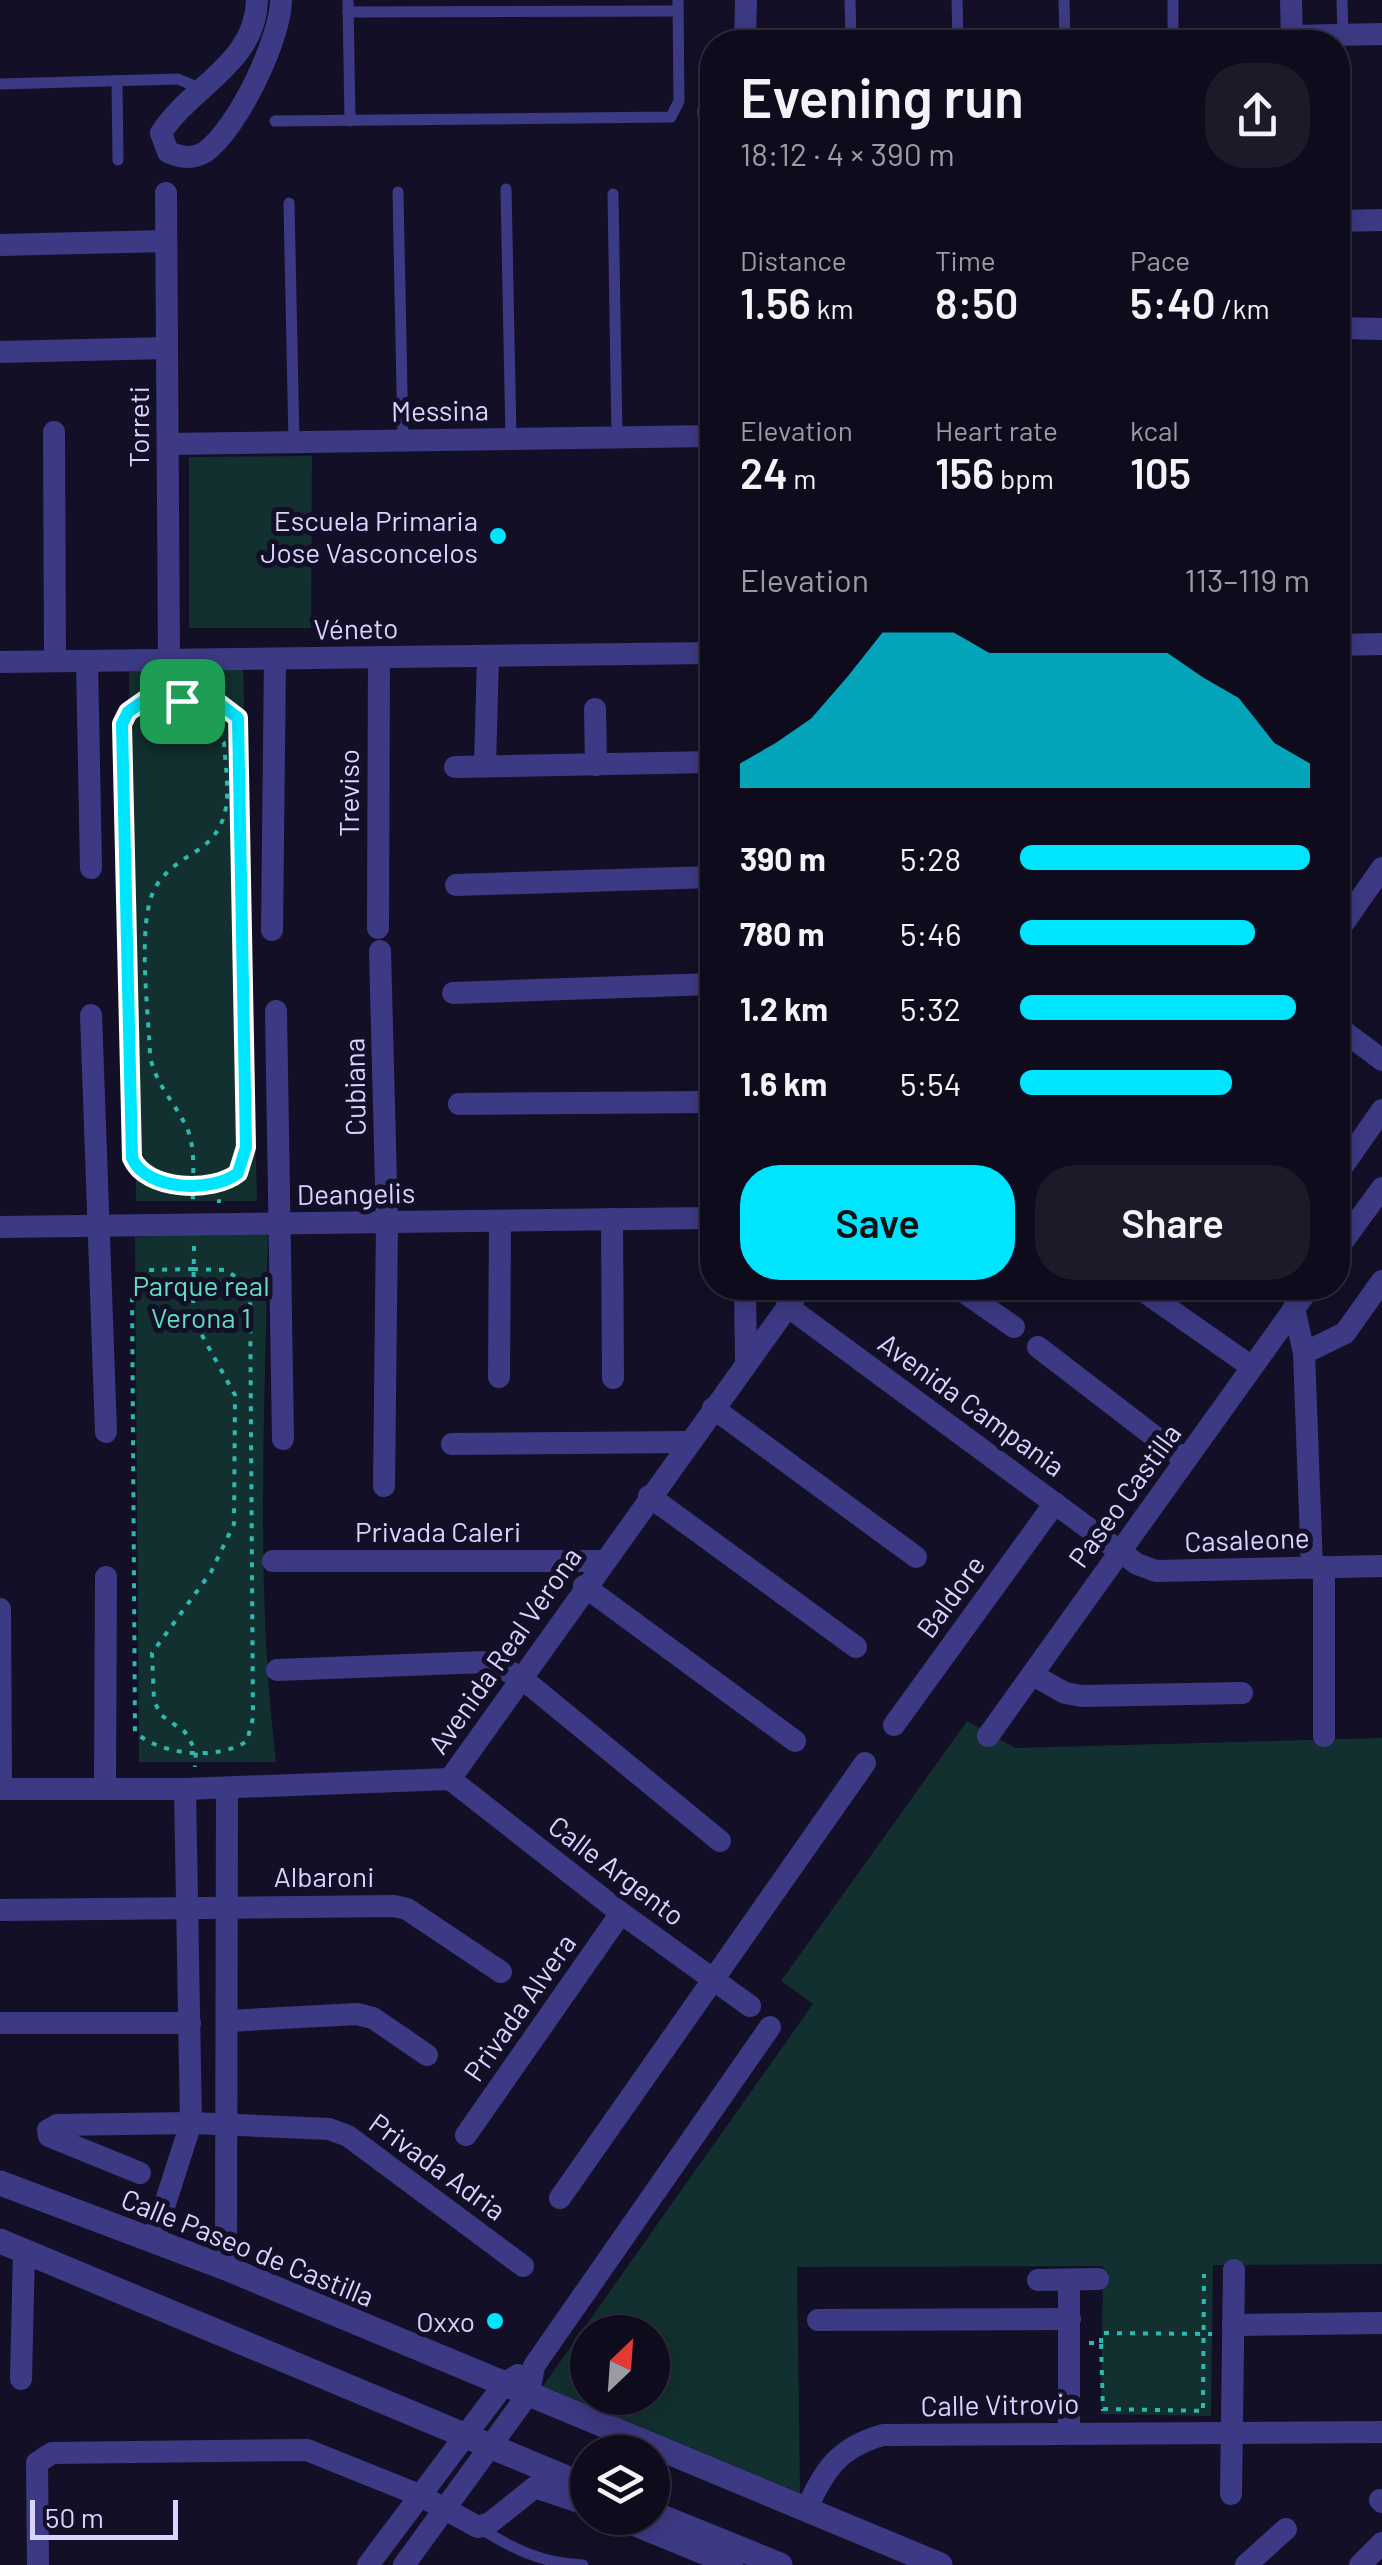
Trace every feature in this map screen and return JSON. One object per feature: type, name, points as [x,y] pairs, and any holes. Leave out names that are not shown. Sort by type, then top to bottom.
[{"type":"street","points":[[257,0],[240,53],[175,111],[161,132],[168,152],[184,158],[203,153],[239,110],[278,26],[280,0]]},
{"type":"street","points":[[745,30],[746,0]]},
{"type":"street","points":[[1291,0],[1292,30]]},
{"type":"street","points":[[1350,35],[1382,34]]},
{"type":"street","name":"Torreti","points":[[166,193],[170,660]]},
{"type":"street","points":[[1350,220],[1382,220]]},
{"type":"street","points":[[0,245],[166,240]]},
{"type":"street","points":[[1350,328],[1382,329]]},
{"type":"street","points":[[0,352],[167,348]]},
{"type":"street","points":[[54,432],[55,662]]},
{"type":"street","name":"Messina","points":[[168,444],[700,436]]},
{"type":"street","points":[[1350,645],[1382,644]]},
{"type":"street","name":"Véneto","points":[[0,662],[700,653]]},
{"type":"street","points":[[485,766],[488,656]]},
{"type":"street","name":"Treviso","points":[[378,658],[379,940]]},
{"type":"street","points":[[272,930],[275,659]]},
{"type":"street","points":[[87,661],[91,868]]},
{"type":"street","points":[[595,709],[596,765]]},
{"type":"street","points":[[455,767],[700,762]]},
{"type":"street","points":[[1350,914],[1382,868]]},
{"type":"street","points":[[456,885],[700,877]]},
{"type":"street","name":"Cubiana","points":[[379,940],[387,1222],[384,1486]]},
{"type":"street","points":[[453,994],[700,984]]},
{"type":"street","points":[[276,1011],[283,1439]]},
{"type":"street","points":[[91,1016],[106,1432]]},
{"type":"street","points":[[1350,1037],[1382,1060]]},
{"type":"street","points":[[459,1104],[700,1102]]},
{"type":"street","points":[[1350,1155],[1382,1110]]},
{"type":"street","points":[[1350,1232],[1382,1188]]},
{"type":"street","name":"Deangelis","points":[[0,1227],[700,1218]]},
{"type":"street","points":[[612,1219],[613,1378]]},
{"type":"street","points":[[499,1376],[500,1221]]},
{"type":"street","points":[[1304,1353],[1345,1333],[1382,1281]]},
{"type":"street","points":[[745,1300],[746,1359]]},
{"type":"street","name":"Avenida Real Verona","points":[[1,1789],[106,1787],[190,1778],[227,1788],[450,1779],[792,1300]]},
{"type":"street","name":"Avenida Campania","points":[[798,1300],[1120,1552]]},
{"type":"street","points":[[975,1300],[1014,1327]]},
{"type":"street","points":[[1156,1300],[1252,1367]]},
{"type":"street","name":"Paseo Castilla","points":[[988,1736],[1300,1300]]},
{"type":"street","points":[[1294,1308],[1304,1353],[1324,1736]]},
{"type":"street","points":[[1038,1347],[1185,1460]]},
{"type":"street","points":[[713,1408],[916,1557]]},
{"type":"street","points":[[452,1444],[689,1442]]},
{"type":"street","points":[[649,1496],[856,1647]]},
{"type":"street","name":"Baldore","points":[[894,1725],[1055,1503]]},
{"type":"street","name":"Casaleone","points":[[1120,1552],[1156,1571],[1382,1566]]},
{"type":"street","name":"Privada Caleri","points":[[273,1561],[603,1561]]},
{"type":"street","points":[[106,1577],[106,1787]]},
{"type":"street","points":[[584,1586],[795,1740]]},
{"type":"street","points":[[0,1609],[1,1789]]},
{"type":"street","points":[[277,1670],[486,1662],[520,1676],[720,1841]]},
{"type":"street","points":[[1033,1675],[1065,1693],[1082,1696],[1242,1693]]},
{"type":"street","points":[[560,2198],[866,1763]]},
{"type":"street","points":[[153,2240],[191,2123],[190,1778]]},
{"type":"street","name":"Calle Argento","points":[[450,1779],[621,1914],[750,2006]]},
{"type":"street","points":[[226,2268],[227,1788]]},
{"type":"street","name":"Albaroni","points":[[0,1910],[188,1906],[407,1909],[501,1972]]},
{"type":"street","name":"Privada Alvera","points":[[466,2135],[621,1914]]},
{"type":"street","points":[[228,2021],[357,2014],[373,2018],[428,2056]]},
{"type":"street","points":[[0,2023],[190,2022]]},
{"type":"street","points":[[368,2565],[456,2446],[517,2388],[534,2366],[770,2027]]},
{"type":"street","name":"Privada Adria","points":[[140,2173],[50,2136],[48,2130],[57,2126],[191,2123],[330,2129],[348,2136],[523,2266]]},
{"type":"street","name":"Calle Paseo de Castilla","points":[[0,2182],[226,2268],[940,2565]]},
{"type":"street","points":[[21,2380],[12,2246],[456,2446],[490,2448],[570,2480]]},
{"type":"street","points":[[1230,2494],[1234,2270]]},
{"type":"street","points":[[1038,2280],[1098,2279]]},
{"type":"street","points":[[1070,2280],[1070,2433]]},
{"type":"street","points":[[818,2320],[1070,2331]]},
{"type":"street","points":[[1233,2330],[1382,2323]]},
{"type":"street","points":[[404,2565],[490,2448],[517,2388]]},
{"type":"street","name":"Calle Vitrovio","points":[[806,2510],[834,2458],[856,2442],[883,2435],[1382,2432]]},
{"type":"street","points":[[456,2446],[472,2473]]},
{"type":"street","points":[[38,2565],[38,2463],[52,2454],[307,2450],[419,2495],[478,2527],[490,2524],[536,2487],[570,2499]]},
{"type":"street","points":[[670,2521],[777,2565]]},
{"type":"street","points":[[1258,2561],[1286,2529]]},
{"type":"street","points":[[658,2535],[732,2565]]},
{"type":"street","points":[[1360,2565],[1382,2543]]},
{"type":"lane","points":[[850,0],[851,30]]},
{"type":"lane","points":[[957,0],[958,30]]},
{"type":"lane","points":[[1064,0],[1065,30]]},
{"type":"lane","points":[[1172,0],[1173,30]]},
{"type":"lane","points":[[1342,0],[1342,30]]},
{"type":"lane","points":[[275,121],[671,118],[679,101],[678,5],[348,6],[350,120]]},
{"type":"lane","points":[[0,84],[178,79],[202,89]]},
{"type":"lane","points":[[117,81],[118,160]]},
{"type":"lane","points":[[506,189],[511,439]]},
{"type":"lane","points":[[398,192],[403,441]]},
{"type":"lane","points":[[613,194],[617,438]]},
{"type":"lane","points":[[290,203],[294,442]]},
{"type":"lane","points":[[478,2527],[516,2551],[553,2564],[582,2565]]},
{"type":"path","points":[[170,660],[182,701],[224,743],[228,800],[224,824],[212,842],[176,863],[156,886],[147,910],[150,1056],[155,1080],[186,1125],[191,1142],[194,1211]]},
{"type":"path","points":[[182,701],[216,701],[238,718],[246,1147],[238,1173],[218,1184],[152,1180],[136,1170],[132,1158],[122,724],[136,703],[182,701]]},
{"type":"path","points":[[218,1184],[220,1210]]},
{"type":"path","points":[[190,1778],[196,1750],[185,1732],[161,1715],[154,1700],[152,1653],[211,1572],[234,1524],[234,1395],[193,1319],[194,1238]]},
{"type":"path","points":[[194,1269],[225,1270],[250,1286],[253,1718],[252,1732],[236,1748],[161,1749],[135,1732],[132,1289],[149,1270],[194,1269]]},
{"type":"path","points":[[1204,2274],[1204,2408]]},
{"type":"path","points":[[1103,2433],[1101,2333],[1206,2334],[1233,2330]]},
{"type":"path","points":[[1070,2331],[1101,2343]]},
{"type":"green space","points":[[312,456],[311,628],[189,628],[189,457]]},
{"type":"green space","points":[[243,665],[257,1201],[136,1201],[129,668]]},
{"type":"green space","name":"Parque real Verona 1","points":[[268,1231],[263,1563],[276,1762],[139,1762],[135,1237]]},
{"type":"green space","points":[[967,1721],[1015,1748],[1382,1738],[1382,2264],[1213,2265],[1211,2416],[1101,2414],[1103,2266],[797,2267],[800,2493],[670,2439],[670,2435],[661,2435],[613,2415],[670,2415],[670,2315],[593,2315],[813,2004],[781,1981]]},
{"type":"green space","points":[[570,2348],[570,2397],[543,2386]]},
{"type":"place","name":"Escuela Primaria Jose Vasconcelos","points":[[498,536]]},
{"type":"place","name":"Oxxo","points":[[495,2321]]},
{"type":"route","points":[[182,701],[216,701],[228,706],[238,718],[246,1147],[238,1173],[218,1184],[161,1182],[142,1175],[132,1158],[122,724],[136,703],[182,701]]}]
